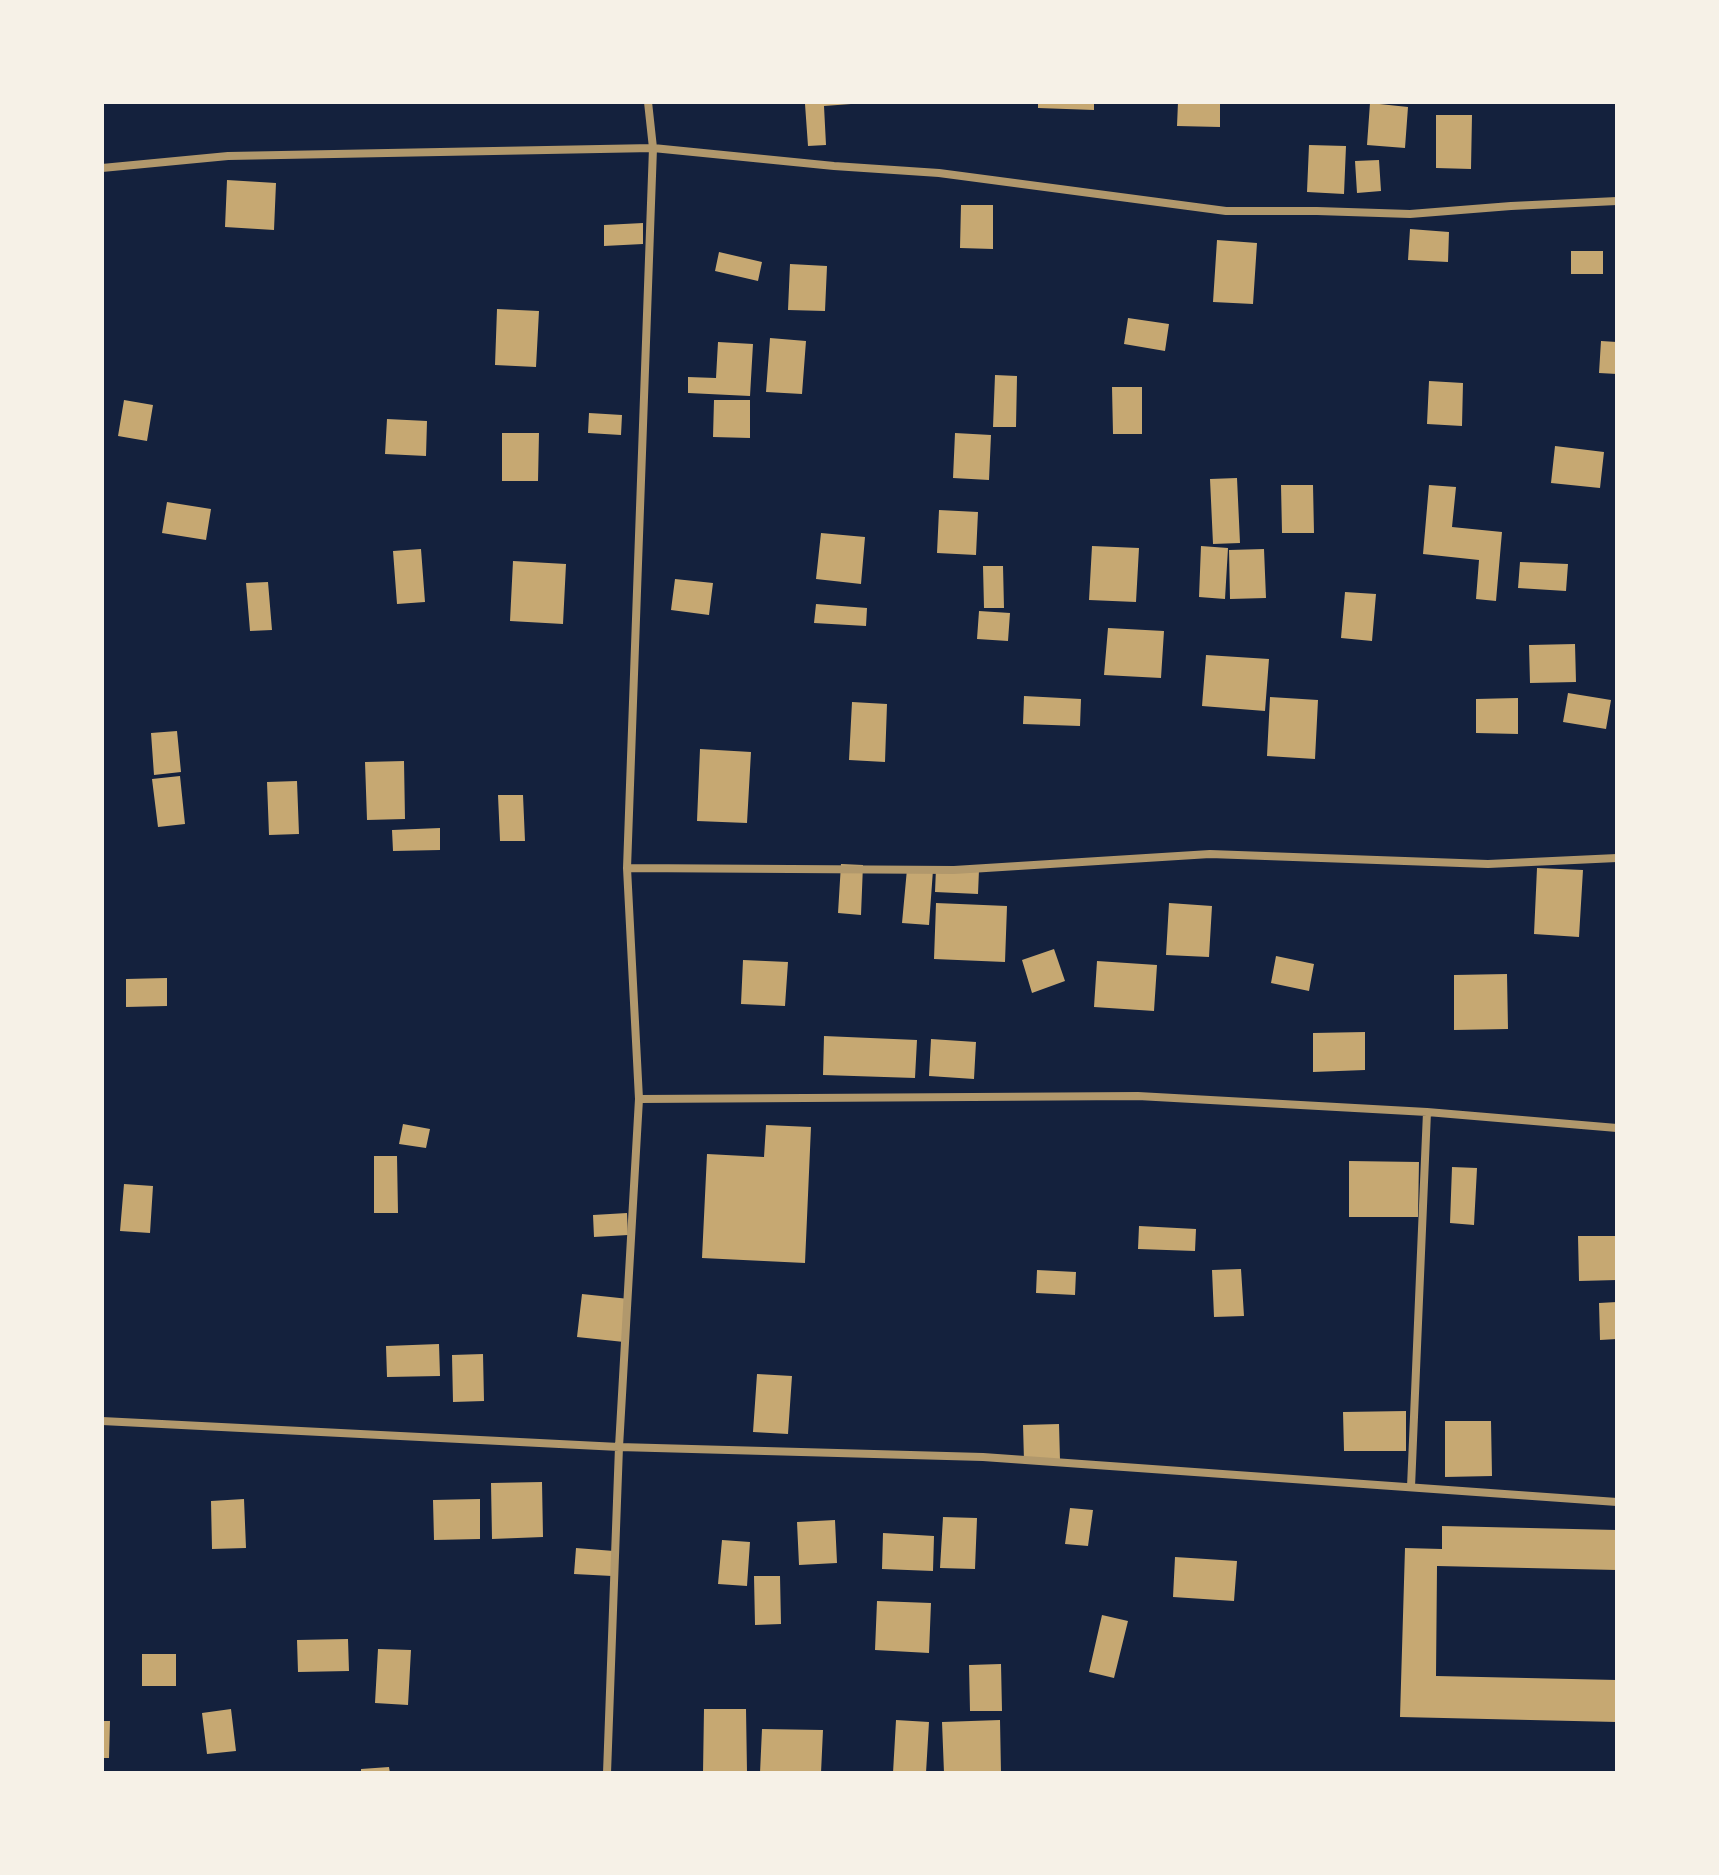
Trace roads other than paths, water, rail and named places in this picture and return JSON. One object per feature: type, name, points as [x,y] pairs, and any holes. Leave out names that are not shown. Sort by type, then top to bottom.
[{"type":"street","points":[[607,1773],[619,1447],[639,1099],[627,868],[653,148],[648,102]]},
{"type":"street","points":[[102,168],[228,156],[653,148],[939,173],[1226,211],[1410,214],[1617,201]]},
{"type":"street","points":[[627,868],[954,870],[1210,854],[1488,864],[1617,858]]},
{"type":"street","points":[[639,1099],[1138,1096],[1427,1112],[1617,1128]]},
{"type":"street","points":[[1411,1487],[1427,1112]]},
{"type":"street","points":[[102,1421],[619,1447],[983,1457],[1617,1502]]}]
